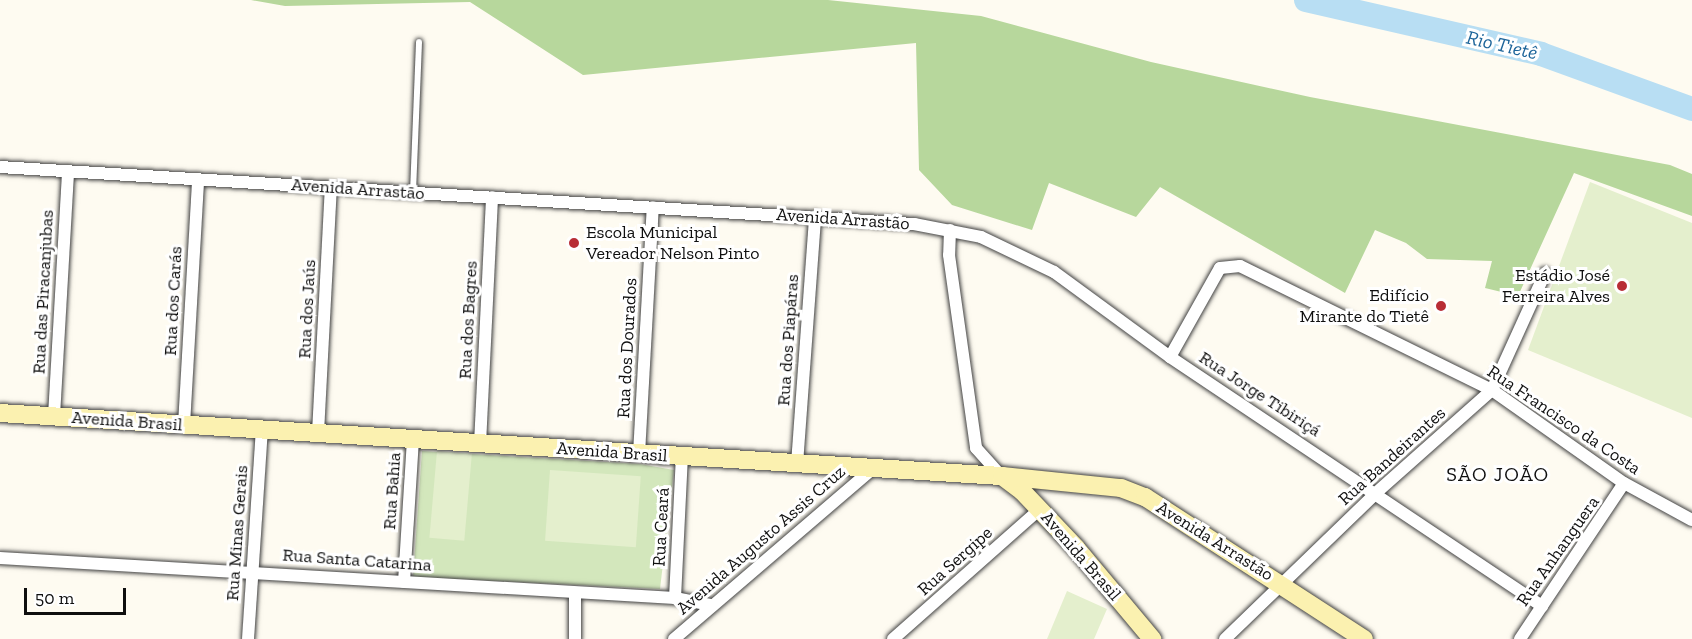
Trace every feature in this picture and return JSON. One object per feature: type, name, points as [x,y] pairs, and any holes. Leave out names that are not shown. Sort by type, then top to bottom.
[{"type":"street","name":"Avenida Arrastão","points":[[0,167],[815,217],[950,230]]},
{"type":"street","name":"Rua das Piracanjubas","points":[[54,416],[68,171]]},
{"type":"street","name":"Rua dos Carás","points":[[184,424],[198,179]]},
{"type":"street","name":"Rua dos Jaús","points":[[318,433],[331,187]]},
{"type":"street","name":"Rua dos Bagres","points":[[480,444],[492,197]]},
{"type":"street","name":"Rua dos Dourados","points":[[639,454],[653,207]]},
{"type":"street","name":"Rua dos Piapáras","points":[[797,464],[815,217]]},
{"type":"street","name":"Rua Jorge Tibiriçá","points":[[950,230],[981,237],[1054,272],[1170,357],[1377,492],[1542,606]]},
{"type":"street","points":[[950,230],[949,255],[976,448],[1002,476]]},
{"type":"street","name":"Rua Francisco da Costa","points":[[1170,357],[1220,268],[1240,266],[1492,390],[1624,483],[1692,520]]},
{"type":"street","name":"Rua Bandeirantes","points":[[1225,639],[1377,492],[1492,390],[1545,273]]},
{"type":"street","name":"Avenida Brasil","points":[[0,413],[1002,476],[1040,509],[1152,639]]},
{"type":"street","name":"Rua Minas Gerais","points":[[248,639],[262,430]]},
{"type":"street","name":"Rua Bahia","points":[[404,582],[413,440]]},
{"type":"street","name":"Rua Ceará","points":[[675,598],[682,457]]},
{"type":"street","name":"Avenida Augusto Assis Cruz","points":[[674,639],[872,469]]},
{"type":"street","name":"Avenida Arrastão","points":[[1002,476],[1109,486],[1145,497],[1281,583],[1364,639]]},
{"type":"street","name":"Rua Anhanguera","points":[[1520,639],[1624,483]]},
{"type":"street","name":"Rua Sergipe","points":[[893,639],[1040,509]]},
{"type":"street","name":"Rua Santa Catarina","points":[[0,558],[252,571],[675,598],[711,606]]},
{"type":"street","points":[[575,593],[575,639]]},
{"type":"lane","points":[[413,192],[419,42]]},
{"type":"green space","points":[[251,0],[828,0],[981,16],[1151,62],[1310,97],[1670,165],[1692,174],[1692,216],[1574,173],[1518,296],[1485,288],[1492,261],[1427,259],[1406,243],[1375,230],[1345,293],[1160,187],[1136,217],[1049,183],[1032,230],[952,205],[919,170],[916,43],[583,75],[470,2],[285,6]]},
{"type":"green space","name":"Estádio José Ferreira Alves","points":[[1590,182],[1692,223],[1692,418],[1528,350]]},
{"type":"green space","points":[[422,451],[640,464],[674,470],[660,589],[413,577]]},
{"type":"green space","points":[[437,451],[472,454],[464,541],[429,538]]},
{"type":"green space","points":[[550,470],[641,476],[636,547],[545,541]]},
{"type":"green space","points":[[1067,591],[1107,609],[1094,639],[1047,639]]},
{"type":"waterway","name":"Rio Tietê","points":[[1306,0],[1541,54],[1692,109]]},
{"type":"place","name":"Escola Municipal Vereador Nelson Pinto","points":[[574,243]]},
{"type":"place","name":"Estádio José Ferreira Alves","points":[[1622,286]]},
{"type":"place","name":"Edifício Mirante do Tietê","points":[[1441,306]]},
{"type":"district","name":"SÃO JOÃO","points":[[1498,474]]}]
